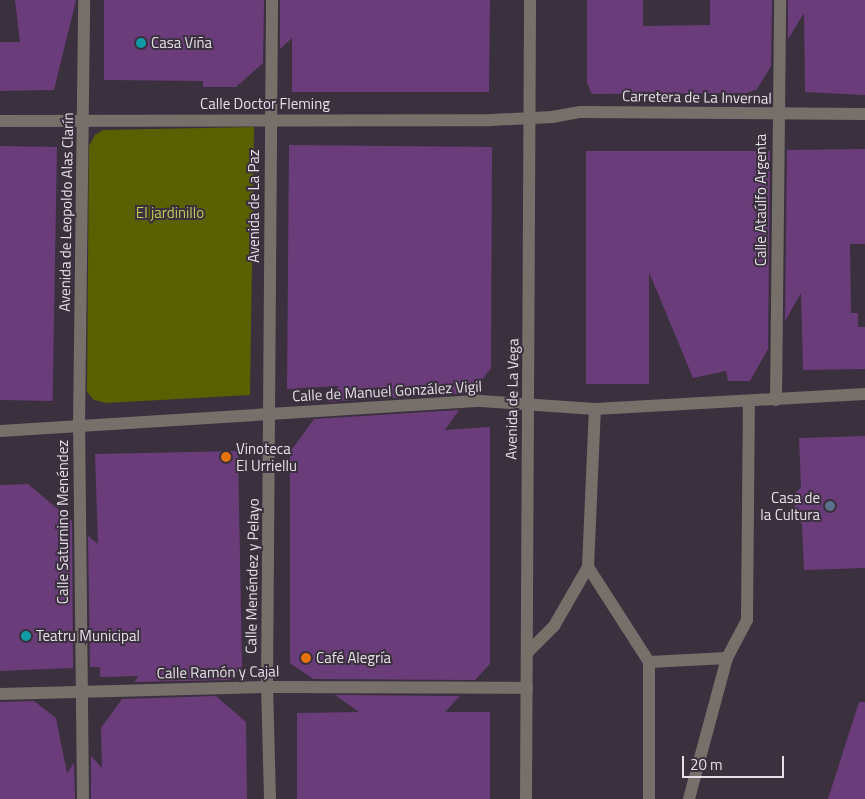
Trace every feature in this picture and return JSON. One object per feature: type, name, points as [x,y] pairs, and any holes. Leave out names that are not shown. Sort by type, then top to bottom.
[{"type":"street","name":"Avenida de Leopoldo Alas Clarín","points":[[80,425],[84,0]]},
{"type":"street","name":"Avenida de La Paz","points":[[270,413],[272,0]]},
{"type":"street","name":"Avenida de La Vega","points":[[526,799],[530,0]]},
{"type":"street","name":"Calle Ataúlfo Argenta","points":[[776,400],[777,114],[780,0]]},
{"type":"street","name":"Carretera de La Invernal","points":[[530,119],[581,112],[865,114]]},
{"type":"street","name":"Calle Doctor Fleming","points":[[0,121],[530,119]]},
{"type":"street","name":"Calle de Manuel González Vigil","points":[[0,431],[480,401],[595,409],[865,394]]},
{"type":"street","points":[[689,799],[727,658],[747,620],[749,401]]},
{"type":"street","points":[[526,653],[554,626],[588,567],[595,409]]},
{"type":"street","name":"Calle Menéndez y Pelayo","points":[[270,413],[267,687],[270,799]]},
{"type":"street","name":"Calle Saturnino Menéndez","points":[[80,425],[80,692],[83,799]]},
{"type":"street","points":[[588,567],[649,662],[649,799]]},
{"type":"street","points":[[649,662],[727,658]]},
{"type":"street","name":"Calle Ramón y Cajal","points":[[0,694],[267,687],[526,688]]},
{"type":"green space","name":"El jardinillo","points":[[254,127],[250,395],[106,403],[94,400],[87,392],[89,146],[95,135],[103,130]]},
{"type":"building","points":[[15,0],[76,0],[54,90],[0,91],[0,42],[20,42]]},
{"type":"building","points":[[104,0],[264,0],[263,63],[236,87],[203,87],[203,81],[104,80]]},
{"type":"building","points":[[280,0],[490,0],[489,92],[292,92],[292,38],[280,49]]},
{"type":"building","points":[[587,0],[643,0],[643,26],[710,25],[710,0],[772,0],[771,66],[757,89],[747,93],[592,94],[587,83]]},
{"type":"building","points":[[788,0],[865,0],[865,95],[805,92],[804,13],[788,39]]},
{"type":"building","points":[[289,145],[492,147],[491,368],[472,393],[327,402],[339,386],[287,389]]},
{"type":"building","points":[[0,146],[57,147],[53,401],[0,400]]},
{"type":"building","points":[[865,149],[865,244],[850,244],[851,313],[858,313],[858,327],[865,327],[865,369],[803,370],[801,293],[785,321],[787,150]]},
{"type":"building","points":[[586,151],[770,151],[768,349],[750,381],[728,381],[726,371],[693,378],[649,272],[649,384],[586,384]]},
{"type":"building","points":[[459,410],[445,430],[490,427],[490,664],[475,680],[313,679],[290,663],[290,452],[314,419]]},
{"type":"building","name":"Casa de la Cultura","points":[[865,436],[865,568],[804,570],[802,524],[795,517],[794,495],[801,487],[799,438]]},
{"type":"building","points":[[238,451],[242,666],[230,680],[134,682],[139,676],[100,677],[100,667],[90,667],[88,536],[98,544],[95,454]]},
{"type":"building","points":[[28,484],[72,521],[73,668],[0,671],[0,485]]},
{"type":"building","points":[[335,695],[460,696],[445,712],[490,712],[490,799],[297,799],[297,713],[359,712]]},
{"type":"building","points":[[216,696],[246,722],[247,799],[91,799],[91,756],[102,768],[101,728],[122,699]]},
{"type":"building","points":[[34,701],[56,718],[67,773],[74,763],[75,799],[0,799],[0,702]]},
{"type":"building","points":[[859,702],[865,702],[865,799],[828,799]]},
{"type":"place","name":"Casa Viña","points":[[141,43]]},
{"type":"place","name":"Vinoteca El Urriellu","points":[[226,457]]},
{"type":"place","name":"Casa de la Cultura","points":[[830,506]]},
{"type":"place","name":"Teatru Municipal","points":[[26,636]]},
{"type":"place","name":"Café Alegría","points":[[306,658]]}]
